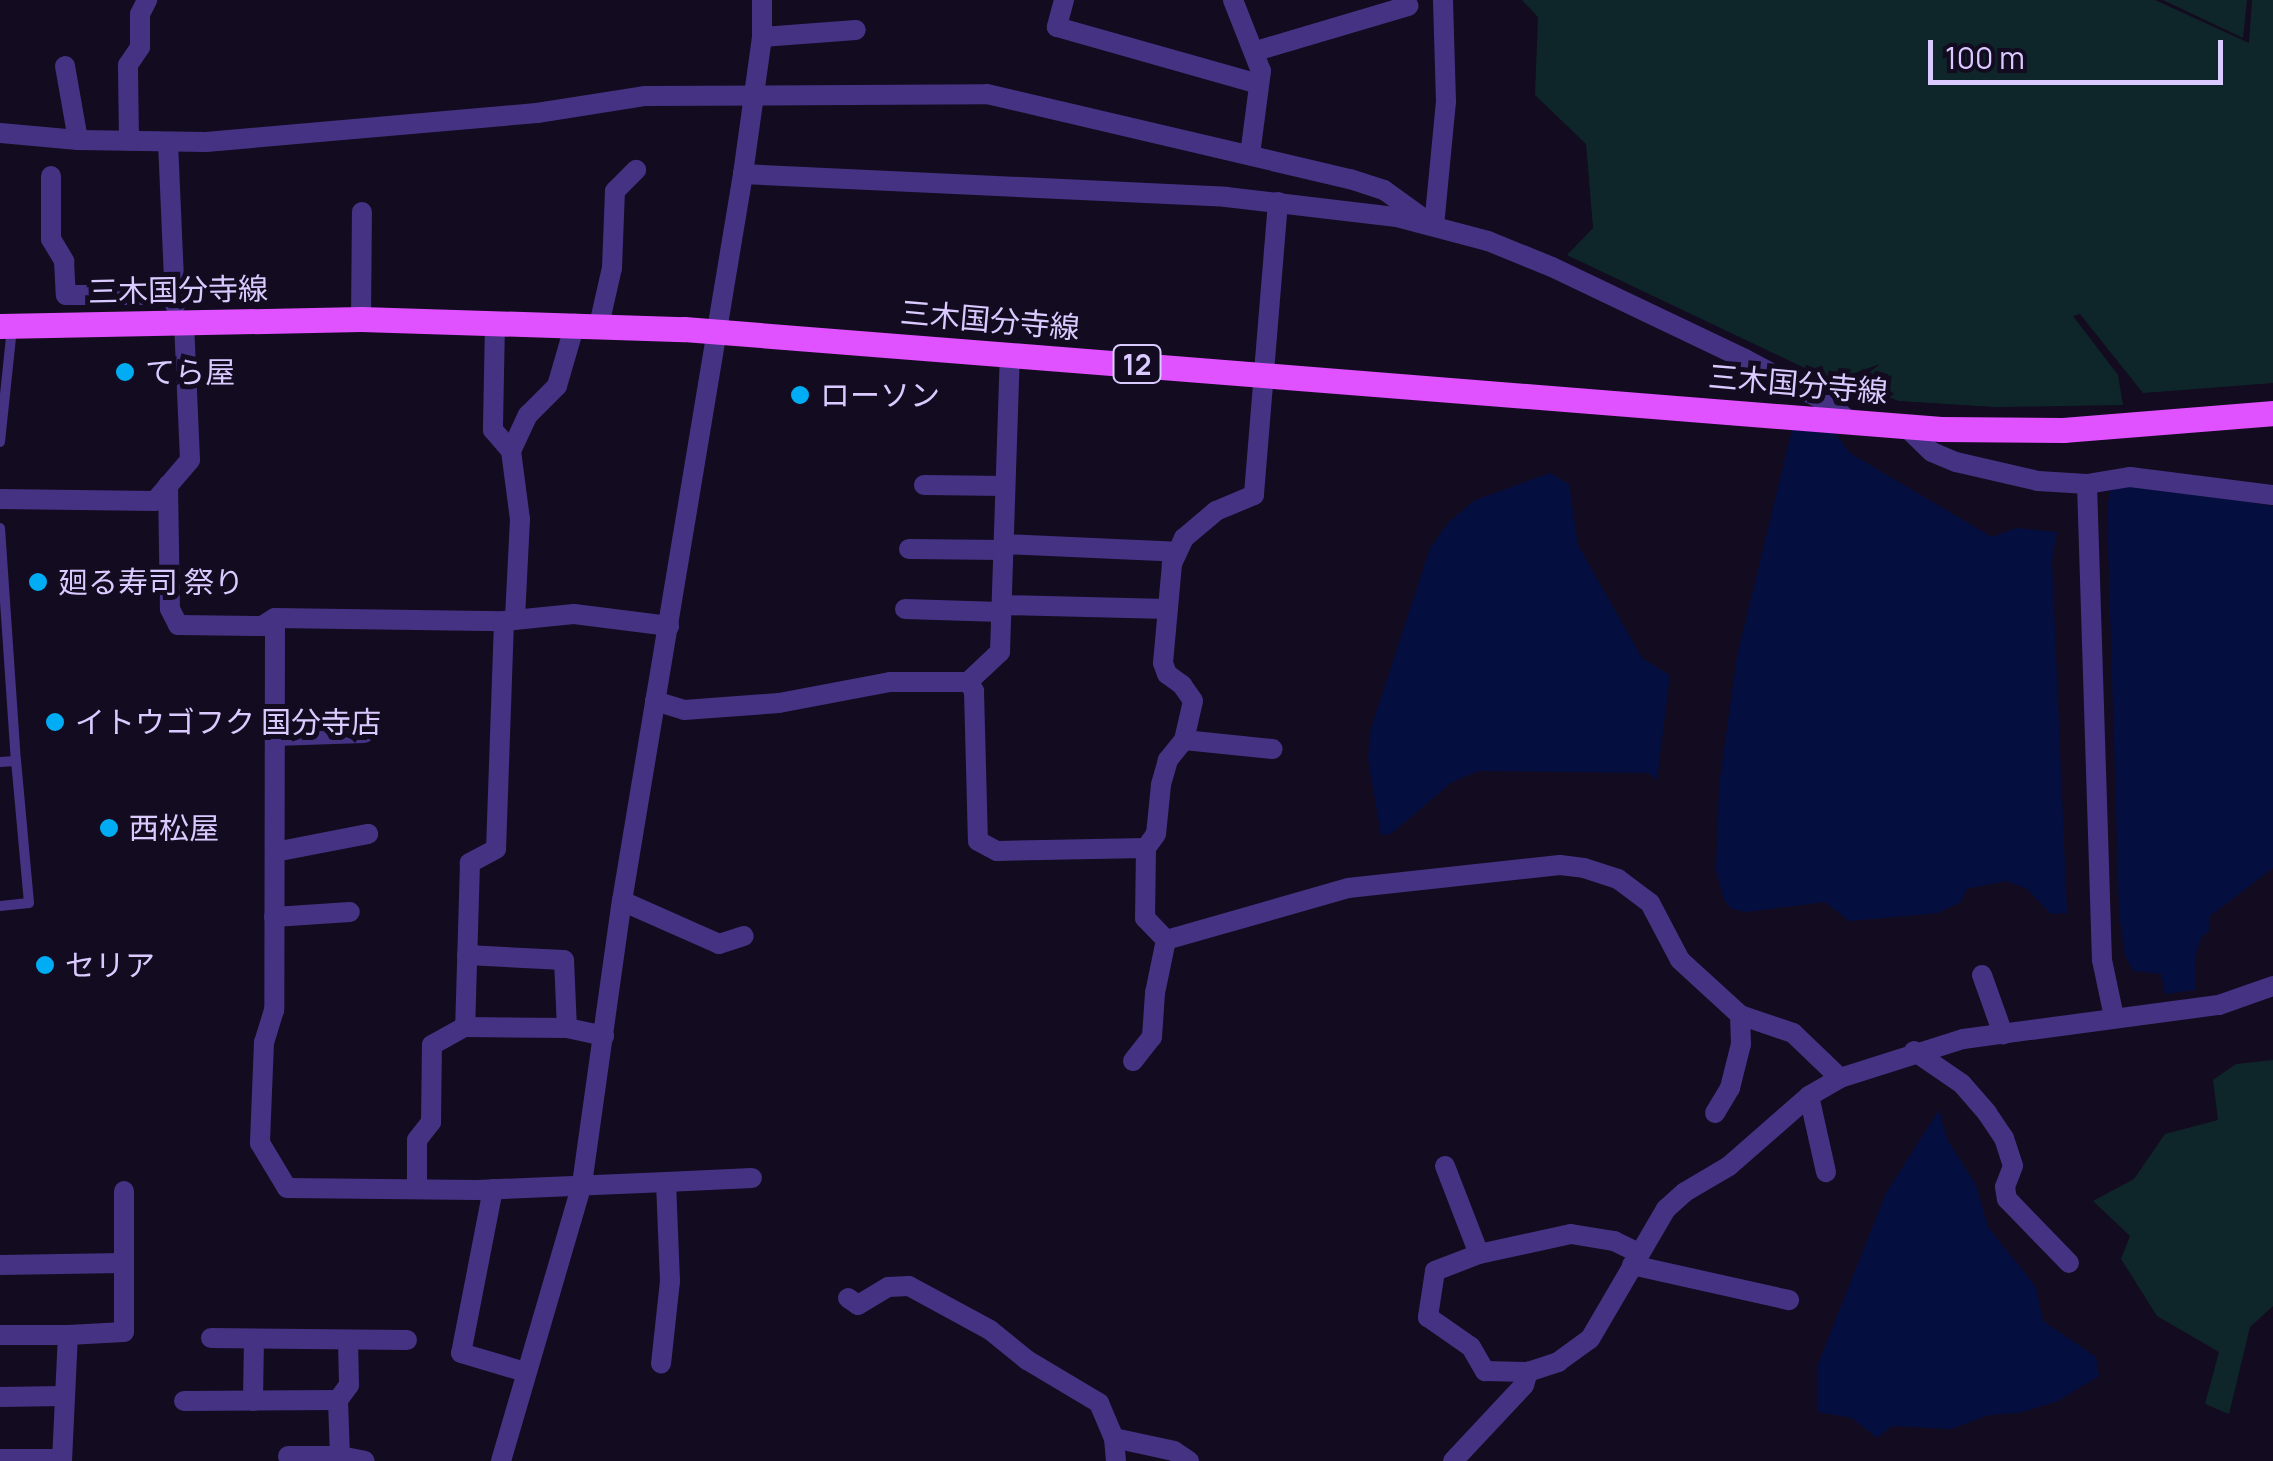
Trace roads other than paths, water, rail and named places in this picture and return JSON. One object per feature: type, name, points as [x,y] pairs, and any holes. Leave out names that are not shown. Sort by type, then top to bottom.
[{"type":"main road","name":"三木国分寺線","points":[[6,326],[361,319],[587,324],[1905,426],[2063,430],[2273,413]]},
{"type":"street","points":[[128,141],[128,65],[140,46],[140,14],[147,0]]},
{"type":"street","points":[[501,1461],[582,1184],[622,902],[743,174],[762,37],[762,0]]},
{"type":"street","points":[[1064,0],[1057,27],[1259,84]]},
{"type":"street","points":[[1233,0],[1256,50],[1259,84],[1250,155]]},
{"type":"street","points":[[1434,226],[1446,102],[1443,0]]},
{"type":"street","points":[[1256,50],[1371,7],[1408,6]]},
{"type":"street","points":[[762,37],[856,30]]},
{"type":"street","points":[[65,66],[78,140]]},
{"type":"street","points":[[0,133],[168,142],[399,127],[614,104],[646,96],[987,94],[1296,164],[1384,190],[1434,226]]},
{"type":"street","points":[[0,499],[155,502],[190,460],[180,323],[174,294],[168,142]]},
{"type":"street","points":[[511,451],[528,416],[556,386],[612,268],[615,191],[636,170]]},
{"type":"street","points":[[743,174],[1278,202],[1347,208],[1434,226],[1488,241],[1648,312],[1830,404],[1848,420]]},
{"type":"street","points":[[50,176],[41,214],[64,261],[66,295],[174,294]]},
{"type":"street","points":[[1166,940],[1145,918],[1146,848],[1156,834],[1160,785],[1168,760],[1184,740],[1193,702],[1182,685],[1167,674],[1163,663],[1168,610],[1184,538],[1216,511],[1254,494],[1278,202]]},
{"type":"street","points":[[361,319],[362,212]]},
{"type":"street","points":[[465,1026],[470,863],[496,849],[520,518],[511,451],[493,430],[496,322]]},
{"type":"street","points":[[655,701],[684,710],[780,703],[890,682],[968,682],[1000,652],[1010,354]]},
{"type":"street","points":[[1905,426],[1932,452],[1956,462],[2038,482],[2087,484],[2130,477],[2273,495]]},
{"type":"street","points":[[2087,484],[2102,960],[2114,1017]]},
{"type":"street","points":[[168,485],[170,610],[178,625],[262,626],[275,618],[510,620],[574,614],[669,626]]},
{"type":"street","points":[[924,485],[1006,486]]},
{"type":"street","points":[[909,549],[1003,547],[1178,552]]},
{"type":"street","points":[[905,610],[1168,610]]},
{"type":"street","points":[[275,618],[274,1010],[264,1042],[260,1143],[287,1188],[493,1190],[752,1178]]},
{"type":"street","points":[[968,682],[974,691],[978,841],[997,850],[1146,848]]},
{"type":"street","points":[[275,736],[364,733]]},
{"type":"street","points":[[1184,740],[1273,749]]},
{"type":"street","points":[[275,852],[368,834]]},
{"type":"street","points":[[1166,940],[1348,888],[1560,865],[1584,868],[1618,880],[1650,903],[1680,960],[1740,1015],[1793,1033],[1840,1078]]},
{"type":"street","points":[[622,902],[719,944],[744,936]]},
{"type":"street","points":[[274,917],[350,912]]},
{"type":"street","points":[[1133,1061],[1152,1037],[1154,993],[1166,940]]},
{"type":"street","points":[[467,955],[564,960],[568,1028]]},
{"type":"street","points":[[1982,975],[2003,1034]]},
{"type":"street","points":[[1788,1300],[1636,1259],[1614,1241],[1570,1234],[1479,1254],[1435,1271],[1428,1317],[1471,1347],[1485,1371],[1528,1372],[1579,1350],[1636,1259],[1676,1200],[1729,1166],[1809,1096],[1840,1078],[1914,1051],[2003,1034],[2219,1004],[2273,986]]},
{"type":"street","points":[[1715,1113],[1730,1088],[1740,1015]]},
{"type":"street","points":[[418,1190],[418,1140],[432,1122],[432,1045],[465,1026],[568,1028],[604,1036]]},
{"type":"street","points":[[1914,1051],[1962,1084],[1987,1113],[2004,1138],[2014,1166],[2005,1186],[2007,1199],[2069,1263]]},
{"type":"street","points":[[1809,1096],[1826,1172]]},
{"type":"street","points":[[1445,1166],[1479,1254]]},
{"type":"street","points":[[661,1364],[670,1281],[666,1182]]},
{"type":"street","points":[[493,1190],[461,1353],[524,1372]]},
{"type":"street","points":[[0,1335],[124,1332],[124,1192]]},
{"type":"street","points":[[0,1266],[123,1264]]},
{"type":"street","points":[[848,1298],[858,1305],[888,1287],[909,1286],[990,1330],[1027,1360],[1099,1403],[1114,1438],[1116,1461]]},
{"type":"street","points":[[0,1460],[62,1460],[68,1335]]},
{"type":"street","points":[[212,1338],[408,1340]]},
{"type":"street","points":[[254,1339],[254,1401]]},
{"type":"street","points":[[340,1456],[338,1400],[348,1385],[348,1340]]},
{"type":"street","points":[[1454,1461],[1524,1385],[1528,1372]]},
{"type":"street","points":[[0,1397],[64,1396]]},
{"type":"street","points":[[184,1401],[338,1400]]},
{"type":"street","points":[[1114,1438],[1174,1451],[1189,1461]]},
{"type":"street","points":[[288,1456],[340,1456],[365,1461]]},
{"type":"lane","points":[[0,442],[6,326]]},
{"type":"lane","points":[[0,528],[29,903],[0,906]]},
{"type":"lane","points":[[0,762],[16,761]]},
{"type":"place","name":"てら屋","points":[[125,372]]},
{"type":"place","name":"ローソン","points":[[800,395]]},
{"type":"place","name":"廻る寿司 祭り","points":[[38,582]]},
{"type":"place","name":"イトウゴフク 国分寺店","points":[[55,722]]},
{"type":"place","name":"西松屋","points":[[109,828]]},
{"type":"place","name":"セリア","points":[[45,965]]}]
